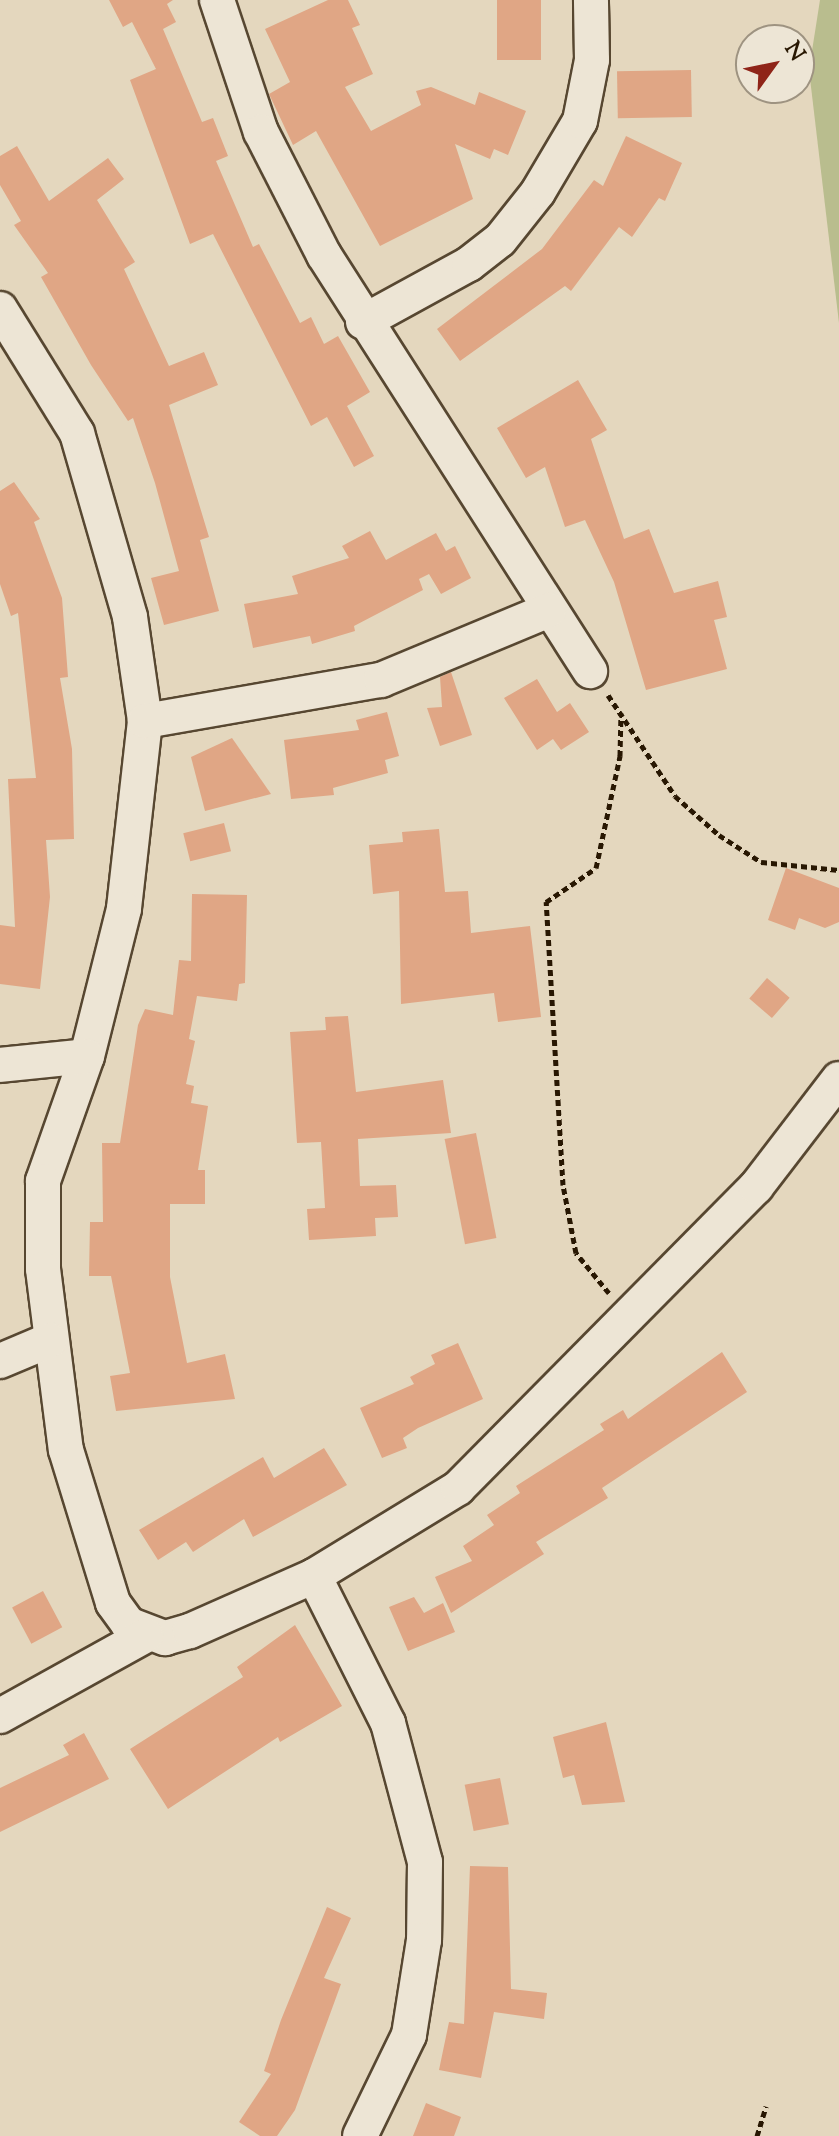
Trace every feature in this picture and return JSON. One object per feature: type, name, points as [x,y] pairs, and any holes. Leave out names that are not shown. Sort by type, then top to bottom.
[{"type":"street","points":[[217,0],[261,132],[363,322],[590,671]]},
{"type":"street","points":[[363,322],[469,264],[500,240],[538,192],[580,121],[592,60],[591,0]]},
{"type":"street","points":[[0,309],[77,433],[130,617],[145,721],[124,909],[87,1056],[43,1181],[50,1340],[66,1450],[113,1603],[146,1635]]},
{"type":"street","points":[[145,721],[381,680],[549,610]]},
{"type":"street","points":[[0,1065],[87,1056]]},
{"type":"street","points":[[0,1716],[146,1635],[190,1631],[314,1576],[458,1488],[756,1187],[839,1079]]},
{"type":"street","points":[[0,1361],[50,1340]]},
{"type":"street","points":[[314,1576],[388,1723],[425,1862],[424,1940],[409,2035],[360,2136]]},
{"type":"path","points":[[590,671],[675,796],[719,835],[761,862],[839,870]]},
{"type":"path","points":[[621,713],[620,756],[596,868],[546,902],[555,1094],[573,1239],[576,1253],[628,1318]]},
{"type":"path","points":[[757,2136],[766,2106]]},
{"type":"green space","points":[[820,0],[839,0],[839,323],[813,104],[815,32]]},
{"type":"building","points":[[109,0],[173,0],[167,4],[176,22],[163,29],[202,122],[213,118],[228,156],[216,161],[253,247],[259,244],[300,323],[311,317],[324,344],[338,336],[370,392],[347,406],[374,456],[354,467],[327,417],[311,426],[213,234],[190,244],[130,80],[156,69],[132,22],[123,27]]},
{"type":"building","points":[[328,0],[348,0],[360,25],[352,28],[373,74],[345,87],[371,131],[421,105],[416,91],[431,87],[475,105],[479,92],[526,111],[508,155],[494,149],[490,159],[455,144],[473,199],[380,246],[316,131],[293,145],[269,94],[290,82],[265,29]]},
{"type":"building","points":[[497,0],[541,0],[541,60],[497,60]]},
{"type":"building","points":[[691,70],[692,117],[618,118],[617,71]]},
{"type":"building","points":[[626,136],[682,163],[665,201],[659,198],[632,237],[619,227],[571,291],[565,286],[460,361],[437,329],[542,249],[594,180],[603,186]]},
{"type":"building","points":[[17,146],[49,201],[108,158],[124,179],[97,200],[135,262],[124,269],[169,366],[204,352],[218,385],[169,405],[209,537],[200,540],[219,611],[164,625],[151,578],[179,571],[155,483],[133,418],[128,421],[91,365],[41,277],[48,273],[14,225],[21,221],[0,185],[0,156]]},
{"type":"building","points":[[578,380],[607,430],[591,439],[624,539],[649,529],[674,593],[718,581],[727,617],[714,620],[727,669],[646,690],[614,582],[585,520],[565,527],[545,467],[526,478],[497,428]]},
{"type":"building","points":[[14,482],[40,519],[34,522],[62,598],[68,677],[60,678],[72,749],[74,839],[46,840],[50,897],[40,989],[0,984],[0,925],[15,927],[8,779],[36,778],[18,613],[11,616],[0,584],[0,491]]},
{"type":"building","points":[[370,531],[386,560],[436,533],[446,551],[455,546],[471,578],[441,594],[429,574],[419,579],[423,590],[354,626],[355,631],[312,644],[310,636],[253,648],[244,604],[298,594],[292,576],[349,558],[342,546]]},
{"type":"building","points":[[451,672],[472,735],[440,746],[427,708],[442,707],[440,677]]},
{"type":"building","points":[[537,679],[557,712],[570,703],[589,732],[561,750],[553,739],[537,750],[504,698]]},
{"type":"building","points":[[387,712],[399,756],[385,760],[388,773],[333,788],[334,795],[291,799],[284,740],[359,730],[356,720]]},
{"type":"building","points":[[232,738],[271,794],[205,811],[191,757]]},
{"type":"building","points":[[224,823],[231,851],[190,861],[183,833]]},
{"type":"building","points":[[439,829],[445,892],[468,891],[471,933],[530,926],[541,1017],[498,1022],[494,993],[401,1004],[399,891],[373,894],[369,845],[403,842],[402,832]]},
{"type":"building","points":[[786,868],[839,888],[839,922],[825,928],[799,918],[795,930],[768,920]]},
{"type":"building","points":[[192,894],[247,895],[245,983],[239,984],[237,1001],[197,996],[189,1039],[195,1041],[186,1084],[194,1086],[191,1103],[208,1106],[198,1170],[205,1170],[205,1204],[170,1204],[170,1277],[187,1363],[225,1354],[235,1399],[116,1411],[110,1376],[130,1373],[111,1276],[89,1276],[90,1222],[103,1222],[102,1143],[120,1143],[138,1025],[145,1009],[173,1015],[179,960],[191,961]]},
{"type":"building","points":[[767,978],[790,998],[772,1018],[749,998]]},
{"type":"building","points":[[348,1016],[356,1092],[443,1080],[451,1133],[358,1139],[360,1186],[396,1185],[398,1217],[375,1218],[376,1236],[309,1240],[307,1209],[325,1208],[321,1142],[297,1143],[290,1032],[326,1030],[325,1017]]},
{"type":"building","points":[[476,1133],[496,1238],[465,1244],[445,1139]]},
{"type":"building","points":[[458,1343],[483,1399],[418,1428],[403,1438],[407,1448],[382,1458],[360,1408],[414,1384],[410,1377],[435,1364],[431,1355]]},
{"type":"building","points":[[722,1352],[747,1392],[602,1488],[608,1498],[536,1542],[544,1554],[451,1613],[435,1577],[472,1561],[463,1546],[494,1525],[487,1515],[520,1493],[516,1486],[604,1430],[600,1424],[623,1410],[628,1419]]},
{"type":"building","points":[[324,1448],[347,1485],[253,1537],[244,1519],[193,1552],[186,1542],[158,1560],[139,1530],[263,1457],[274,1478]]},
{"type":"building","points":[[43,1591],[62,1627],[31,1644],[12,1607]]},
{"type":"building","points":[[414,1597],[424,1613],[443,1603],[455,1632],[408,1651],[389,1607]]},
{"type":"building","points":[[295,1625],[342,1706],[280,1742],[278,1737],[168,1809],[130,1749],[243,1677],[237,1667]]},
{"type":"building","points":[[606,1722],[625,1802],[582,1805],[574,1775],[563,1778],[553,1737]]},
{"type":"building","points":[[84,1733],[109,1779],[0,1832],[0,1788],[69,1755],[63,1745]]},
{"type":"building","points":[[500,1778],[509,1824],[474,1831],[465,1785]]},
{"type":"building","points":[[470,1866],[508,1867],[511,1989],[547,1993],[544,2019],[494,2012],[481,2078],[439,2070],[449,2022],[464,2024]]},
{"type":"building","points":[[327,1907],[351,1918],[324,1978],[341,1984],[295,2110],[277,2136],[260,2136],[239,2122],[271,2074],[264,2071],[281,2020]]},
{"type":"building","points":[[426,2103],[461,2117],[454,2136],[413,2136]]}]
